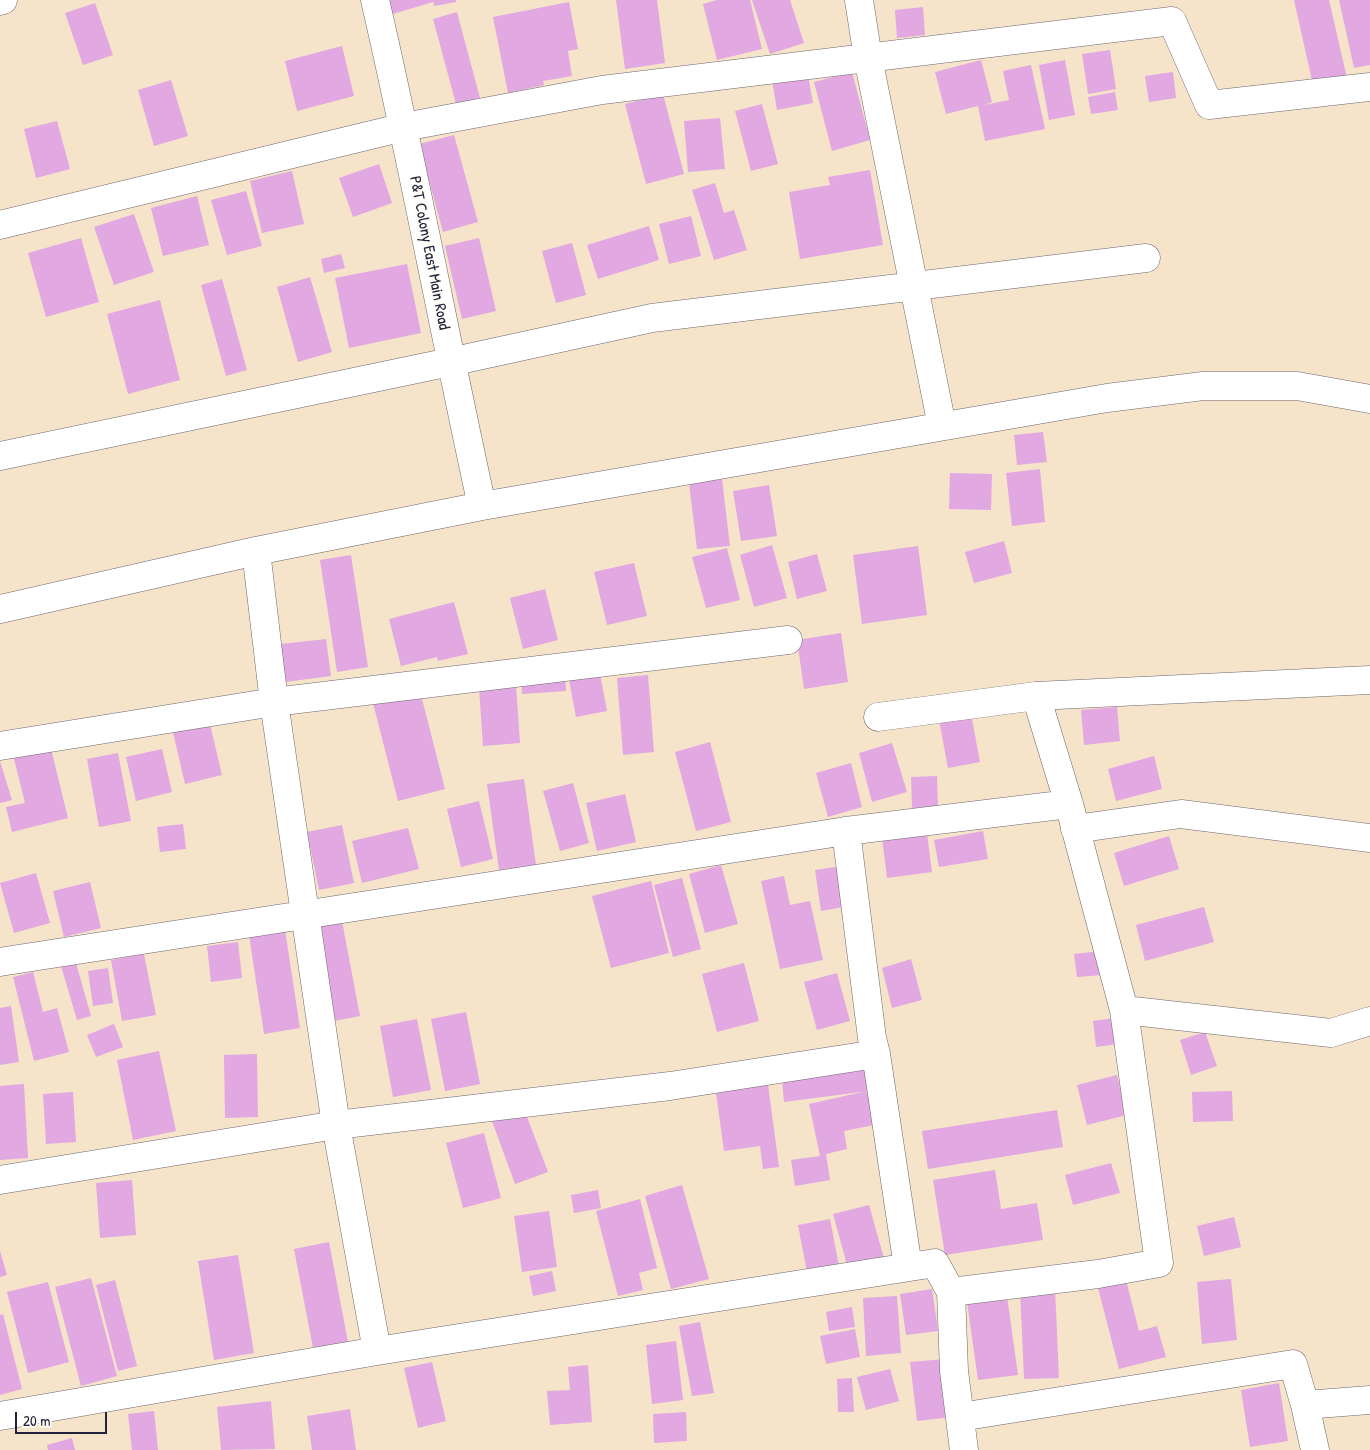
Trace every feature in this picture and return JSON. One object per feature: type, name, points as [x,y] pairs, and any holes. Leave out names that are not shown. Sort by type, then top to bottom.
[{"type":"street","name":"P&T Colony East Main Road","points":[[375,0],[404,127],[450,362],[482,506]]},
{"type":"street","points":[[859,0],[868,58],[942,426]]},
{"type":"street","points":[[0,225],[404,127],[602,90],[1172,21],[1209,105],[1370,88]]},
{"type":"street","points":[[0,456],[652,318],[1146,258]]},
{"type":"street","points":[[0,609],[256,551],[482,506],[1106,398],[1203,386],[1297,386],[1370,399]]},
{"type":"street","points":[[256,551],[274,702],[336,1125],[378,1351]]},
{"type":"street","points":[[0,746],[274,702],[788,640]]},
{"type":"street","points":[[878,717],[1036,696],[1370,680]]},
{"type":"street","points":[[951,1292],[1098,1274],[1159,1263],[1124,1010],[1072,817],[1036,696]]},
{"type":"street","points":[[0,962],[846,831],[1072,817],[1181,814],[1370,838]]},
{"type":"street","points":[[846,831],[872,1038],[908,1267]]},
{"type":"street","points":[[1124,1010],[1331,1033],[1370,1021]]},
{"type":"street","points":[[0,1180],[336,1125],[670,1086],[876,1054]]},
{"type":"street","points":[[0,1416],[378,1351],[934,1263],[951,1292],[954,1371],[964,1450]]},
{"type":"street","points":[[960,1417],[1293,1364],[1315,1450]]},
{"type":"street","points":[[1305,1405],[1370,1400]]},
{"type":"building","points":[[388,0],[433,0],[433,2],[393,14]]},
{"type":"building","points":[[433,0],[456,0],[456,2],[434,6]]},
{"type":"building","points":[[616,0],[657,0],[665,63],[625,69]]},
{"type":"building","points":[[717,0],[750,0],[762,49],[717,60],[703,4]]},
{"type":"building","points":[[752,0],[790,0],[804,43],[770,54]]},
{"type":"building","points":[[1294,0],[1329,0],[1347,78],[1313,85]]},
{"type":"building","points":[[1339,0],[1370,0],[1370,65],[1354,68]]},
{"type":"building","points":[[569,2],[578,49],[568,51],[572,76],[543,81],[544,85],[508,93],[493,17]]},
{"type":"building","points":[[95,3],[113,55],[83,65],[65,13]]},
{"type":"building","points":[[923,7],[925,35],[897,38],[895,10]]},
{"type":"building","points":[[457,12],[480,98],[456,104],[433,19]]},
{"type":"building","points":[[342,46],[354,96],[297,111],[285,61]]},
{"type":"building","points":[[1110,50],[1116,89],[1088,94],[1082,54]]},
{"type":"building","points":[[981,60],[992,102],[984,105],[1009,100],[1003,71],[1031,65],[1045,129],[985,141],[978,106],[946,114],[935,72]]},
{"type":"building","points":[[1065,60],[1075,115],[1049,120],[1039,65]]},
{"type":"building","points":[[852,72],[870,140],[832,151],[814,82]]},
{"type":"building","points":[[1173,72],[1176,98],[1149,102],[1145,76]]},
{"type":"building","points":[[808,75],[813,103],[777,110],[772,81]]},
{"type":"building","points":[[171,80],[188,136],[154,146],[138,90]]},
{"type":"building","points":[[1115,92],[1118,110],[1091,114],[1088,97]]},
{"type":"building","points":[[663,94],[684,174],[646,184],[625,104]]},
{"type":"building","points":[[762,104],[778,164],[751,171],[735,111]]},
{"type":"building","points":[[720,118],[725,169],[688,172],[684,121]]},
{"type":"building","points":[[57,121],[70,169],[36,178],[24,129]]},
{"type":"building","points":[[454,135],[478,222],[443,232],[419,144]]},
{"type":"building","points":[[379,164],[392,203],[353,217],[339,178]]},
{"type":"building","points":[[870,170],[883,245],[800,259],[789,192],[830,185],[828,177]]},
{"type":"building","points":[[292,171],[304,224],[262,233],[250,181]]},
{"type":"building","points":[[715,183],[724,213],[734,210],[747,250],[714,260],[692,190]]},
{"type":"building","points":[[246,191],[262,246],[227,255],[211,200]]},
{"type":"building","points":[[197,196],[209,245],[163,256],[151,208]]},
{"type":"building","points":[[134,214],[154,272],[114,285],[94,227]]},
{"type":"building","points":[[691,216],[701,256],[669,264],[659,224]]},
{"type":"building","points":[[649,226],[659,260],[598,279],[587,245]]},
{"type":"building","points":[[81,238],[99,302],[46,317],[28,253]]},
{"type":"building","points":[[479,238],[496,311],[462,319],[445,246]]},
{"type":"building","points":[[572,243],[586,295],[556,303],[542,251]]},
{"type":"building","points":[[341,254],[345,268],[324,273],[321,259]]},
{"type":"building","points":[[407,264],[421,333],[349,348],[335,278]]},
{"type":"building","points":[[310,277],[332,352],[298,362],[277,287]]},
{"type":"building","points":[[222,279],[247,370],[226,376],[201,285]]},
{"type":"building","points":[[160,300],[180,380],[128,394],[107,314]]},
{"type":"building","points":[[1043,432],[1047,462],[1017,465],[1014,435]]},
{"type":"building","points":[[1040,469],[1045,522],[1012,526],[1006,473]]},
{"type":"building","points":[[950,473],[992,474],[991,510],[949,509]]},
{"type":"building","points":[[722,479],[730,546],[697,549],[689,483]]},
{"type":"building","points":[[769,485],[777,536],[741,541],[733,491]]},
{"type":"building","points":[[1004,541],[1012,573],[974,583],[965,552]]},
{"type":"building","points":[[772,545],[787,598],[754,607],[740,555]]},
{"type":"building","points":[[918,546],[927,615],[862,624],[853,555]]},
{"type":"building","points":[[727,548],[740,600],[706,608],[692,557]]},
{"type":"building","points":[[817,554],[827,591],[797,599],[788,562]]},
{"type":"building","points":[[351,555],[368,667],[337,672],[320,560]]},
{"type":"building","points":[[634,563],[647,616],[607,625],[594,572]]},
{"type":"building","points":[[545,589],[558,640],[523,649],[510,598]]},
{"type":"building","points":[[454,602],[468,654],[438,661],[437,657],[401,666],[389,619]]},
{"type":"building","points":[[841,633],[848,682],[804,689],[797,640]]},
{"type":"building","points":[[326,639],[331,676],[285,682],[281,644]]},
{"type":"building","points":[[565,671],[566,691],[522,694],[521,672]]},
{"type":"building","points":[[600,674],[607,711],[576,717],[569,680]]},
{"type":"building","points":[[648,675],[654,752],[623,755],[617,678]]},
{"type":"building","points":[[516,685],[520,743],[483,746],[479,687]]},
{"type":"building","points":[[420,691],[445,789],[398,801],[373,703]]},
{"type":"building","points":[[1117,707],[1120,741],[1084,745],[1081,710]]},
{"type":"building","points":[[971,714],[980,762],[948,768],[939,720]]},
{"type":"building","points":[[209,720],[222,775],[185,784],[172,728]]},
{"type":"building","points":[[710,742],[731,822],[696,831],[675,752]]},
{"type":"building","points":[[892,743],[907,792],[872,802],[859,753]]},
{"type":"building","points":[[50,745],[68,818],[12,832],[6,807],[25,803],[13,755]]},
{"type":"building","points":[[162,749],[172,792],[136,801],[126,757]]},
{"type":"building","points":[[118,753],[131,821],[99,827],[87,759]]},
{"type":"building","points":[[1154,756],[1162,789],[1116,801],[1108,769]]},
{"type":"building","points":[[0,761],[12,800],[0,803]]},
{"type":"building","points":[[851,763],[862,807],[828,817],[816,773]]},
{"type":"building","points":[[937,776],[938,807],[912,808],[911,777]]},
{"type":"building","points":[[524,779],[536,865],[499,870],[487,784]]},
{"type":"building","points":[[573,783],[589,843],[560,851],[543,791]]},
{"type":"building","points":[[625,794],[636,842],[597,851],[586,803]]},
{"type":"building","points":[[479,801],[493,859],[461,867],[447,809]]},
{"type":"building","points":[[183,824],[186,849],[160,852],[157,827]]},
{"type":"building","points":[[342,825],[354,883],[319,890],[307,832]]},
{"type":"building","points":[[408,828],[419,869],[362,883],[352,841]]},
{"type":"building","points":[[983,831],[988,859],[939,867],[934,840]]},
{"type":"building","points":[[927,833],[932,872],[887,878],[882,838]]},
{"type":"building","points":[[1169,836],[1179,869],[1124,886],[1114,853]]},
{"type":"building","points":[[721,865],[738,924],[705,933],[689,874]]},
{"type":"building","points":[[842,866],[849,906],[821,911],[815,870]]},
{"type":"building","points":[[36,873],[50,923],[14,933],[0,883]]},
{"type":"building","points":[[784,876],[790,905],[810,901],[823,960],[780,969],[761,881]]},
{"type":"building","points":[[682,878],[701,949],[673,957],[654,885]]},
{"type":"building","points":[[651,881],[669,953],[611,968],[592,896]]},
{"type":"building","points":[[90,882],[101,928],[64,937],[53,891]]},
{"type":"building","points":[[1204,907],[1214,942],[1145,961],[1136,925]]},
{"type":"building","points":[[342,921],[360,1016],[334,1021],[316,927]]},
{"type":"building","points":[[285,930],[300,1028],[264,1034],[249,935]]},
{"type":"building","points":[[238,942],[242,978],[211,982],[207,946]]},
{"type":"building","points":[[1101,951],[1103,975],[1077,977],[1074,954]]},
{"type":"building","points":[[144,954],[156,1015],[122,1021],[111,960]]},
{"type":"building","points":[[911,959],[922,1000],[892,1008],[882,968]]},
{"type":"building","points":[[76,963],[91,1016],[77,1020],[61,966]]},
{"type":"building","points":[[744,963],[759,1021],[717,1032],[702,974]]},
{"type":"building","points":[[108,968],[113,1003],[93,1006],[88,971]]},
{"type":"building","points":[[33,972],[43,1012],[57,1008],[69,1052],[34,1061],[13,977]]},
{"type":"building","points":[[837,973],[850,1021],[817,1030],[804,982]]},
{"type":"building","points":[[11,1006],[19,1062],[0,1065],[0,1008]]},
{"type":"building","points":[[466,1012],[480,1084],[445,1091],[431,1019]]},
{"type":"building","points":[[1115,1018],[1119,1044],[1096,1047],[1093,1021]]},
{"type":"building","points":[[417,1019],[431,1090],[393,1097],[380,1026]]},
{"type":"building","points":[[114,1024],[123,1047],[96,1057],[87,1035]]},
{"type":"building","points":[[1205,1032],[1217,1066],[1191,1075],[1180,1040]]},
{"type":"building","points":[[159,1051],[176,1131],[133,1140],[117,1060]]},
{"type":"building","points":[[257,1054],[258,1117],[225,1118],[224,1055]]},
{"type":"building","points":[[866,1068],[869,1091],[784,1102],[782,1080]]},
{"type":"building","points":[[1117,1075],[1127,1115],[1087,1125],[1077,1085]]},
{"type":"building","points":[[767,1077],[779,1167],[763,1169],[760,1146],[724,1151],[715,1085]]},
{"type":"building","points":[[24,1084],[28,1158],[0,1160],[0,1086]]},
{"type":"building","points":[[867,1091],[874,1125],[844,1131],[847,1149],[826,1154],[830,1180],[795,1186],[791,1160],[820,1156],[809,1104]]},
{"type":"building","points":[[1232,1091],[1233,1121],[1193,1122],[1192,1092]]},
{"type":"building","points":[[73,1092],[76,1142],[46,1144],[43,1094]]},
{"type":"building","points":[[524,1109],[548,1172],[515,1184],[492,1121]]},
{"type":"building","points":[[1057,1110],[1063,1147],[928,1169],[922,1131]]},
{"type":"building","points":[[484,1133],[501,1198],[463,1208],[446,1143]]},
{"type":"building","points":[[1111,1163],[1120,1193],[1073,1205],[1065,1175]]},
{"type":"building","points":[[995,1170],[1001,1209],[1037,1203],[1043,1240],[945,1255],[933,1180]]},
{"type":"building","points":[[132,1180],[136,1235],[100,1238],[96,1183]]},
{"type":"building","points":[[682,1185],[709,1279],[671,1289],[645,1196]]},
{"type":"building","points":[[598,1190],[601,1208],[574,1213],[571,1195]]},
{"type":"building","points":[[640,1199],[657,1268],[639,1273],[643,1290],[618,1296],[596,1211]]},
{"type":"building","points":[[869,1205],[885,1262],[849,1272],[833,1214]]},
{"type":"building","points":[[549,1211],[557,1267],[522,1272],[514,1216]]},
{"type":"building","points":[[1234,1217],[1241,1247],[1204,1256],[1197,1226]]},
{"type":"building","points":[[830,1219],[839,1266],[807,1272],[798,1225]]},
{"type":"building","points":[[329,1242],[348,1342],[313,1348],[294,1249]]},
{"type":"building","points":[[0,1251],[7,1275],[0,1277]]},
{"type":"building","points":[[238,1255],[254,1353],[214,1360],[198,1261]]},
{"type":"building","points":[[552,1271],[556,1291],[533,1296],[529,1276]]},
{"type":"building","points":[[1125,1276],[1139,1331],[1157,1326],[1166,1357],[1119,1369],[1097,1284]]},
{"type":"building","points":[[91,1278],[117,1376],[81,1386],[55,1287]]},
{"type":"building","points":[[1231,1279],[1237,1340],[1202,1344],[1197,1282]]},
{"type":"building","points":[[115,1280],[137,1366],[118,1371],[96,1285]]},
{"type":"building","points":[[48,1282],[69,1362],[28,1373],[7,1292]]},
{"type":"building","points":[[1055,1288],[1059,1378],[1024,1379],[1020,1290]]},
{"type":"building","points":[[932,1289],[938,1331],[906,1335],[900,1294]]},
{"type":"building","points":[[897,1296],[901,1353],[866,1356],[863,1298]]},
{"type":"building","points":[[1007,1296],[1018,1375],[978,1380],[967,1302]]},
{"type":"building","points":[[852,1307],[855,1327],[829,1331],[826,1312]]},
{"type":"building","points":[[3,1314],[22,1389],[0,1395],[0,1315]]},
{"type":"building","points":[[700,1322],[714,1393],[692,1396],[679,1326]]},
{"type":"building","points":[[855,1329],[860,1357],[826,1364],[820,1336]]},
{"type":"building","points":[[676,1341],[683,1400],[652,1404],[646,1345]]},
{"type":"building","points":[[945,1359],[952,1417],[917,1421],[910,1362]]},
{"type":"building","points":[[432,1362],[446,1421],[418,1428],[404,1368]]},
{"type":"building","points":[[588,1365],[592,1422],[550,1425],[547,1391],[570,1390],[568,1367]]},
{"type":"building","points":[[890,1369],[899,1401],[866,1410],[857,1377]]},
{"type":"building","points":[[852,1378],[854,1412],[838,1412],[837,1379]]},
{"type":"building","points":[[1279,1383],[1288,1441],[1250,1447],[1241,1390]]},
{"type":"building","points":[[271,1401],[275,1449],[221,1450],[217,1407]]},
{"type":"building","points":[[350,1409],[356,1450],[312,1450],[307,1416]]},
{"type":"building","points":[[154,1411],[158,1450],[132,1450],[128,1414]]},
{"type":"building","points":[[686,1412],[687,1441],[654,1443],[653,1414]]},
{"type":"building","points":[[72,1438],[75,1450],[48,1450],[47,1445]]}]
